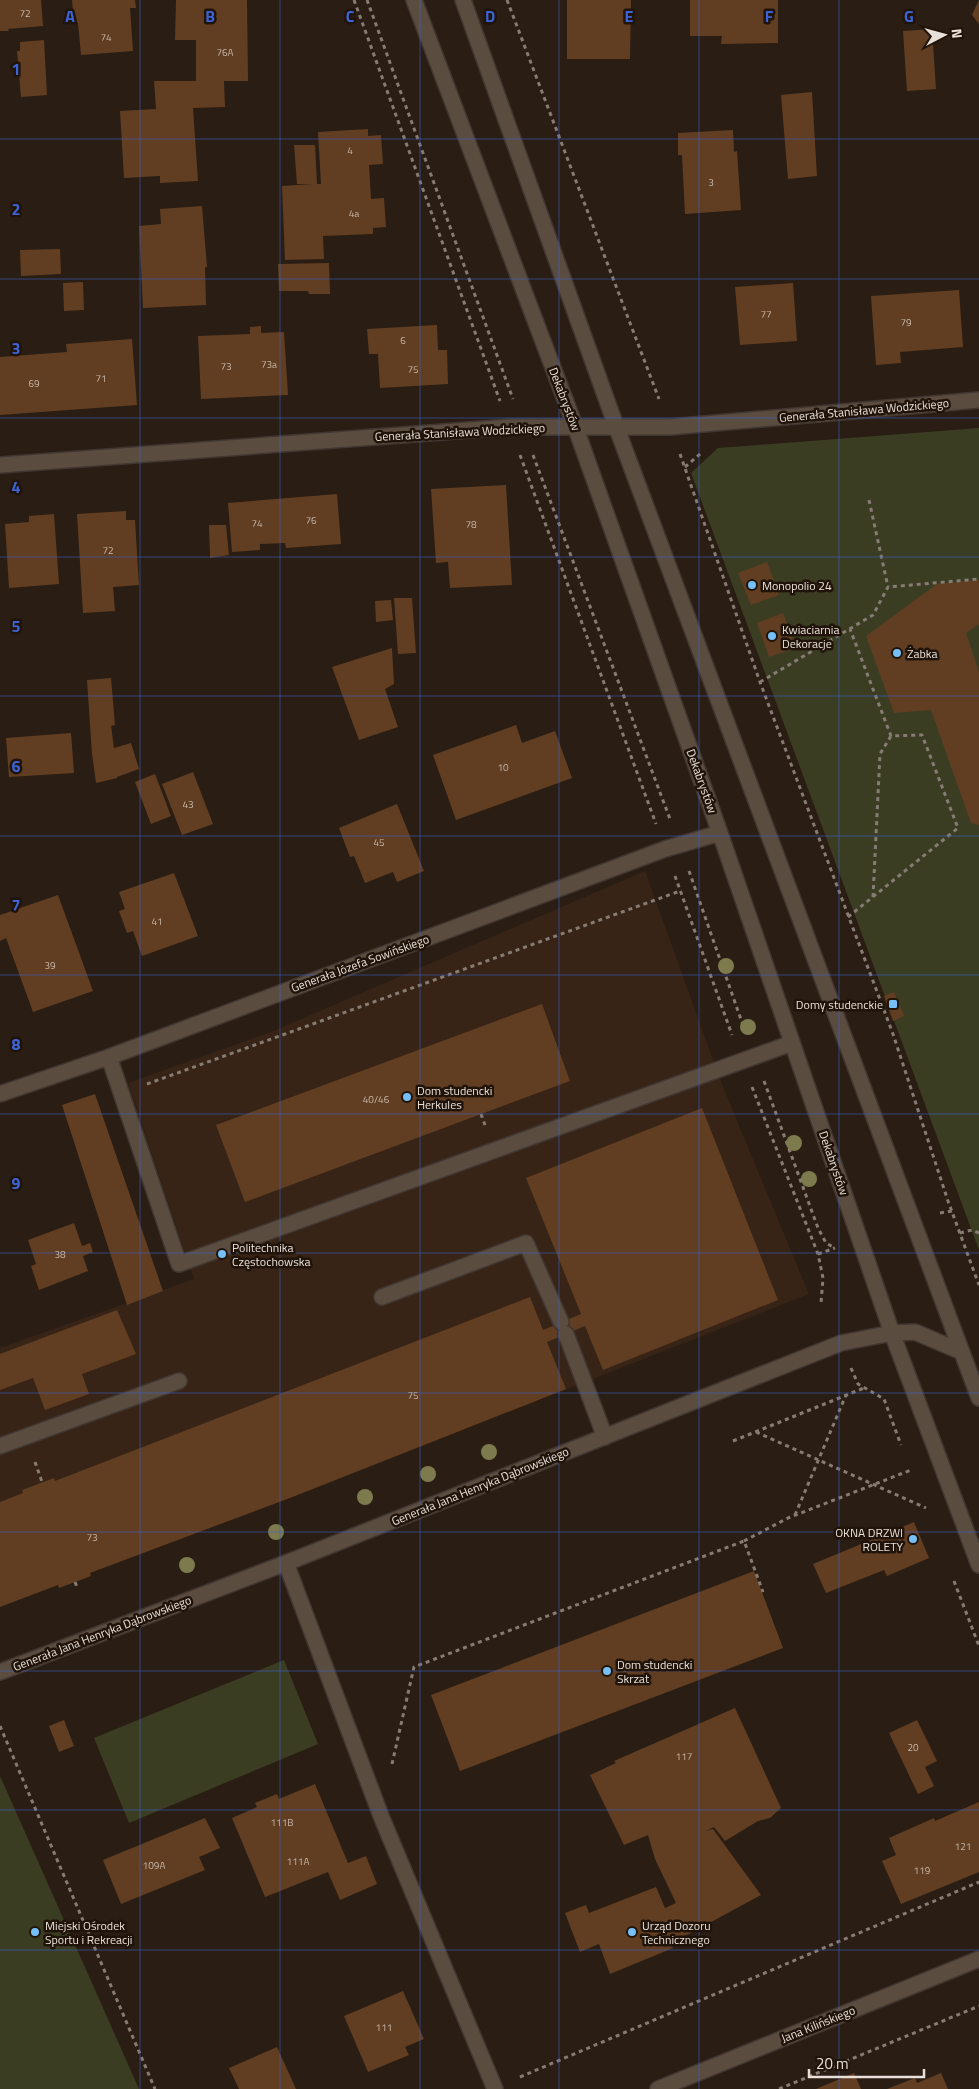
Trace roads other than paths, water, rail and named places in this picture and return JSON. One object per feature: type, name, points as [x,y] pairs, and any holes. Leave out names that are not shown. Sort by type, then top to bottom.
[{"type":"street","name":"Dekabrystów","points":[[414,0],[575,426],[720,833],[892,1333],[979,1565]]},
{"type":"street","points":[[463,0],[616,426],[979,1398]]},
{"type":"street","name":"Generała Stanisława Wodzickiego","points":[[0,465],[510,427],[670,427],[705,422],[979,400]]},
{"type":"street","name":"Generała Józefa Sowińskiego","points":[[0,1094],[109,1057],[665,849],[720,833]]},
{"type":"street","points":[[109,1057],[179,1264],[792,1043]]},
{"type":"street","points":[[382,1297],[526,1243],[564,1328],[605,1437]]},
{"type":"street","name":"Generała Jana Henryka Dąbrowskiego","points":[[0,1672],[286,1563],[841,1343],[892,1333],[915,1332],[962,1352]]},
{"type":"street","points":[[0,1446],[179,1381]]},
{"type":"street","points":[[286,1563],[381,1816],[495,2088]]},
{"type":"street","name":"Jana Kilińskiego","points":[[658,2089],[979,1958]]},
{"type":"place","name":"Monopolio 24","points":[[752,585]]},
{"type":"place","name":"Kwiaciarnia Dekoracje","points":[[772,636]]},
{"type":"place","name":"Żabka","points":[[897,653]]},
{"type":"place","name":"Domy studenckie","points":[[893,1004]]},
{"type":"place","name":"Dom studencki Herkules","points":[[407,1097]]},
{"type":"place","name":"Politechnika Częstochowska","points":[[222,1254]]},
{"type":"place","name":"OKNA DRZWI ROLETY","points":[[913,1539]]},
{"type":"place","name":"Dom studencki Skrzat","points":[[607,1671]]},
{"type":"place","name":"Miejski Ośrodek Sportu i Rekreacji","points":[[35,1932]]},
{"type":"place","name":"Urząd Dozoru Technicznego","points":[[632,1932]]}]
